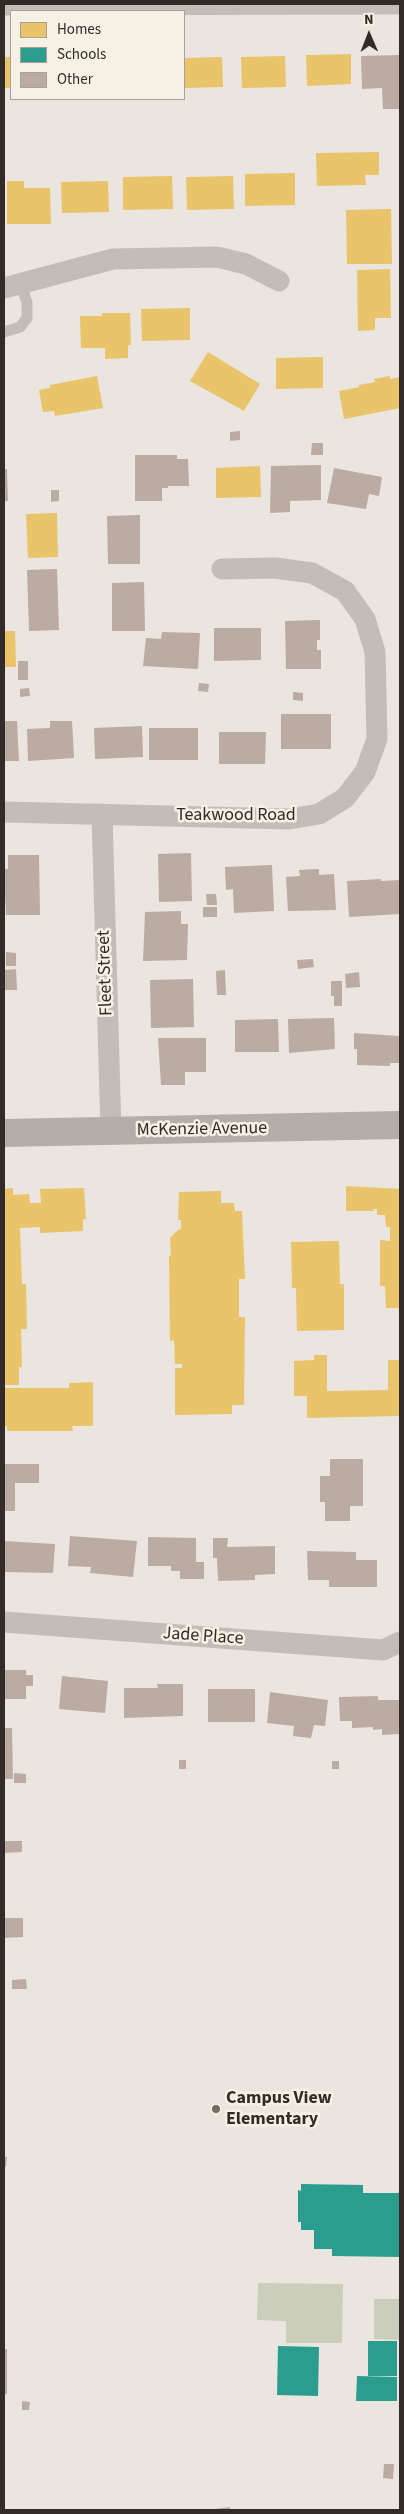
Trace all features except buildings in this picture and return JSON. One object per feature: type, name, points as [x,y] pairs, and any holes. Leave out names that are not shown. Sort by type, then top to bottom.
[{"type":"main road","name":"McKenzie Avenue","points":[[4,1133],[400,1125]]},
{"type":"street","points":[[4,5],[400,4]]},
{"type":"street","points":[[12,286],[113,259],[216,257],[246,264],[279,281]]},
{"type":"street","name":"Teakwood Road","points":[[4,812],[289,819],[319,814],[345,798],[365,772],[377,739],[375,652],[365,619],[345,591],[312,572],[275,568],[222,569]]},
{"type":"street","name":"Fleet Street","points":[[102,814],[111,1132]]},
{"type":"street","name":"Jade Place","points":[[4,1622],[383,1650],[400,1642]]},
{"type":"lane","points":[[4,332],[20,327],[27,318],[27,303],[12,286]]},
{"type":"green space","points":[[258,2283],[343,2284],[342,2343],[286,2343],[286,2321],[257,2320]]},
{"type":"green space","points":[[374,2299],[400,2299],[400,2340],[374,2339]]},
{"type":"place","name":"Campus View Elementary","points":[[216,2109]]}]
